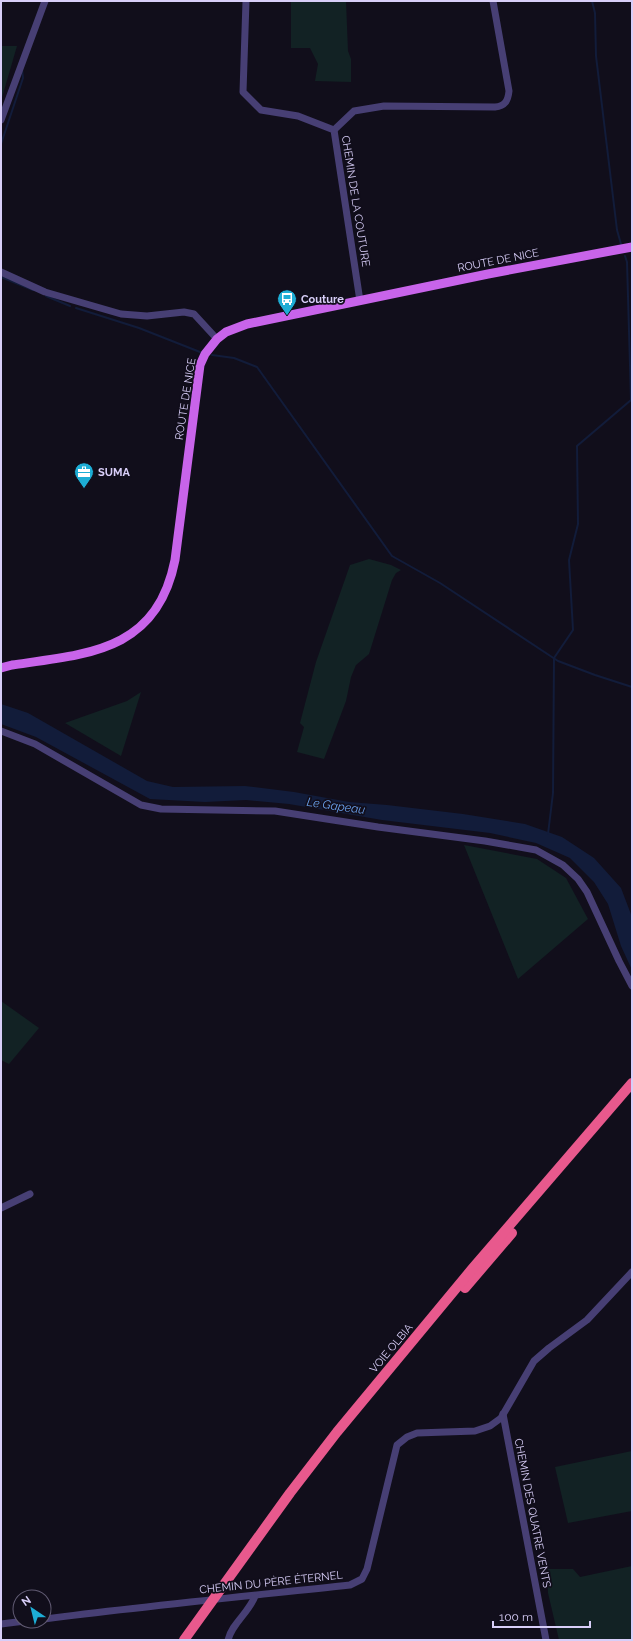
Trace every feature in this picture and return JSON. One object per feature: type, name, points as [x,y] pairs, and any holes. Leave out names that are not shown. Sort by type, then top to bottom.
[{"type":"highway","name":"VOIE OLBIA","points":[[192,1640],[225,1588],[290,1493],[354,1411],[472,1269],[632,1083]]},
{"type":"highway","name":"VOIE OLBIA","points":[[225,1588],[322,1460],[366,1405],[632,1092]]},
{"type":"highway","name":"VOIE OLBIA","points":[[184,1640],[213,1606]]},
{"type":"main road","name":"ROUTE DE NICE","points":[[12,665],[93,651],[116,644],[136,630],[155,612],[168,587],[176,560],[200,365],[205,354],[217,339],[226,332],[247,324],[503,271],[632,247]]},
{"type":"main road","points":[[1,664],[12,665]]},
{"type":"main road","points":[[1,668],[12,665]]},
{"type":"street","points":[[1,120],[45,1]]},
{"type":"street","name":"CHEMIN DE LA COUTURE","points":[[246,1],[242,92],[261,110],[298,116],[334,130],[360,301]]},
{"type":"street","points":[[334,130],[354,110],[384,106],[495,107],[504,105],[508,98],[509,91],[493,1]]},
{"type":"street","points":[[1,272],[45,292],[121,314],[147,316],[184,312],[194,314],[217,339]]},
{"type":"street","points":[[1,732],[35,744],[141,805],[160,809],[275,811],[378,827],[485,841],[536,850],[564,865],[578,879],[586,892],[632,986]]},
{"type":"street","points":[[1,1208],[30,1194]]},
{"type":"street","name":"CHEMIN DU PÈRE ÉTERNEL","points":[[52,1618],[205,1599],[255,1596],[350,1585],[362,1579],[367,1568],[397,1446],[406,1437],[416,1433],[475,1431],[490,1426],[501,1418],[534,1362],[549,1348],[588,1320],[632,1272]]},
{"type":"street","name":"CHEMIN DES QUATRE VENTS","points":[[503,1414],[546,1640]]},
{"type":"street","points":[[228,1640],[230,1634],[252,1605],[255,1596]]},
{"type":"street","points":[[1,1624],[12,1623]]},
{"type":"shaded area","points":[[291,1],[346,1],[348,51],[351,59],[351,82],[315,81],[318,64],[310,48],[291,48]]},
{"type":"shaded area","points":[[1,46],[17,46],[1,101]]},
{"type":"shaded area","points":[[369,559],[391,565],[401,570],[396,573],[392,580],[369,654],[356,665],[351,677],[346,701],[324,759],[297,752],[304,727],[300,723],[316,662],[350,565]]},
{"type":"shaded area","points":[[141,692],[121,756],[65,723],[127,701]]},
{"type":"shaded area","points":[[464,845],[537,859],[566,878],[588,919],[518,979]]},
{"type":"shaded area","points":[[1,1001],[39,1028],[9,1064],[1,1060]]},
{"type":"shaded area","points":[[632,1451],[632,1511],[568,1523],[555,1467]]},
{"type":"shaded area","points":[[632,1566],[632,1640],[559,1640],[548,1593],[548,1569],[573,1569],[580,1577]]},
{"type":"water","name":"Le Gapeau","points":[[1,704],[28,713],[147,781],[173,787],[245,786],[294,792],[349,802],[463,814],[525,824],[562,837],[594,858],[621,888],[632,917],[632,970],[621,946],[608,904],[594,882],[570,858],[536,843],[490,833],[382,820],[289,804],[246,800],[205,802],[150,799],[36,737],[1,724]]},
{"type":"waterway","points":[[592,1],[595,13],[596,56],[617,230],[621,244]]},
{"type":"waterway","points":[[1,144],[23,78],[22,69]]},
{"type":"waterway","points":[[548,834],[553,793],[554,658],[573,630],[569,560],[578,524],[577,446],[631,400],[627,262],[625,256]]},
{"type":"waterway","points":[[1,277],[33,290]]},
{"type":"waterway","points":[[46,296],[70,306]]},
{"type":"waterway","points":[[76,308],[139,328],[200,352]]},
{"type":"waterway","points":[[212,355],[234,358],[257,367],[392,556],[440,583],[558,661],[632,687]]},
{"type":"place","name":"Couture","points":[[287,316]]},
{"type":"place","name":"SUMA","points":[[84,489]]}]
